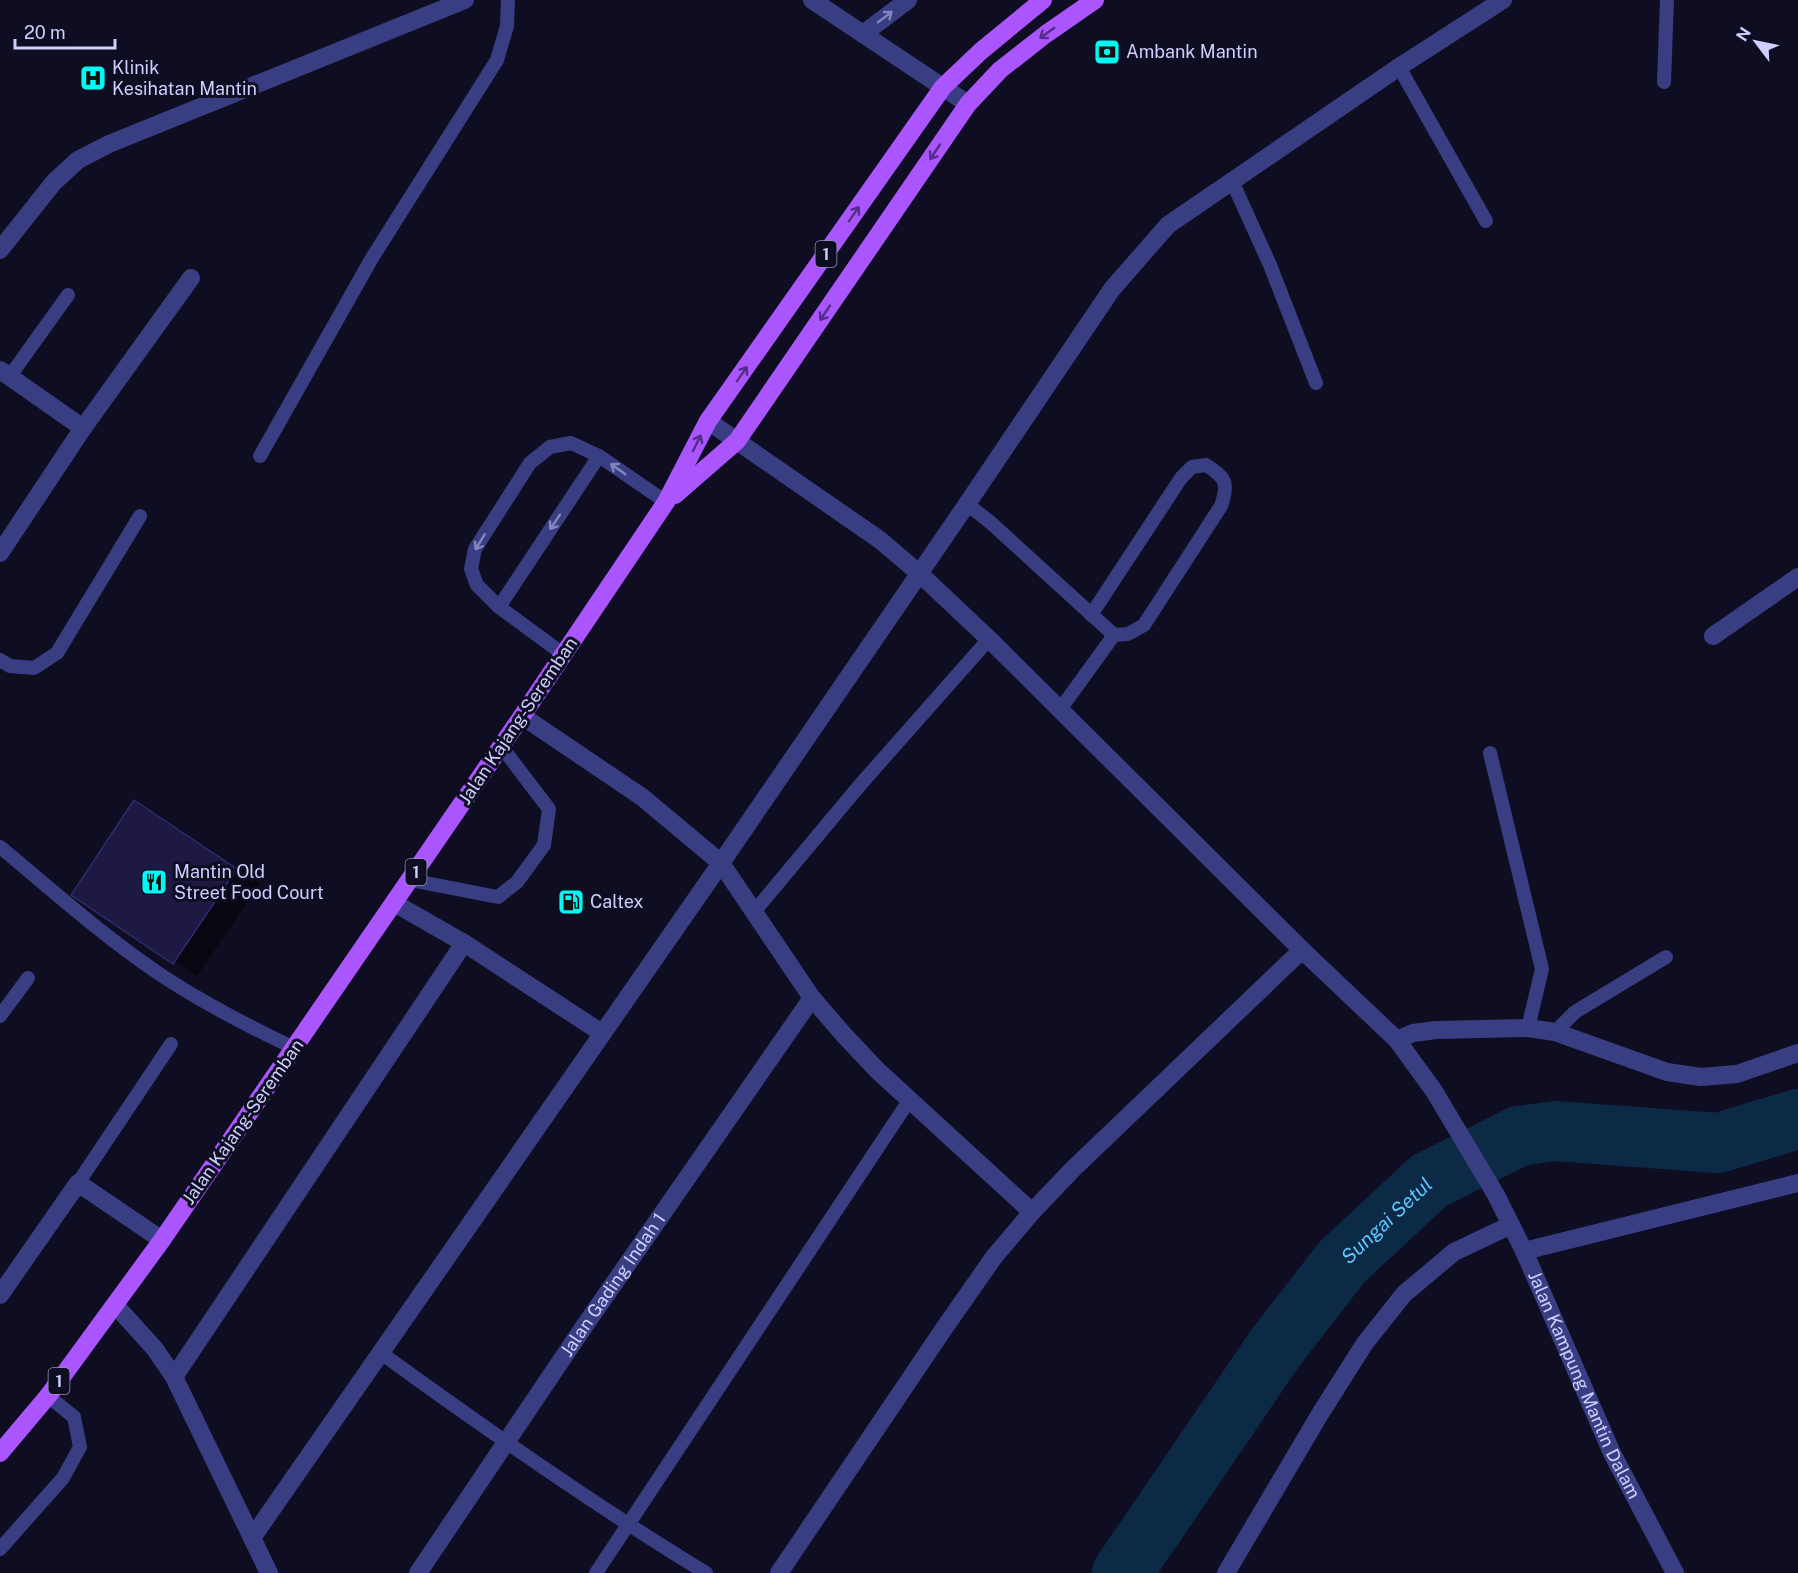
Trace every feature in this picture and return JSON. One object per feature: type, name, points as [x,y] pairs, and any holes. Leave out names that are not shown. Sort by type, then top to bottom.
[{"type":"main road","name":"Jalan Kajang-Seremban","points":[[0,1453],[48,1396],[116,1306],[162,1240],[666,502],[708,421],[943,87],[981,51],[1043,0]]},
{"type":"main road","points":[[666,502],[736,441],[968,104],[1000,70],[1095,0]]},
{"type":"street","points":[[0,250],[54,182],[78,160],[109,144],[465,0]]},
{"type":"street","points":[[813,0],[968,104]]},
{"type":"street","points":[[863,34],[908,0]]},
{"type":"street","points":[[252,1538],[920,574],[1112,289],[1168,225],[1399,67],[1503,0]]},
{"type":"street","points":[[0,553],[83,428],[191,278]]},
{"type":"street","points":[[5,373],[83,428]]},
{"type":"street","name":"Jalan Kampung Mantin Dalam","points":[[708,421],[880,540],[920,574],[1302,950],[1397,1040],[1434,1091],[1496,1195],[1524,1251],[1612,1453],[1676,1573]]},
{"type":"street","points":[[1713,636],[1798,577]]},
{"type":"street","points":[[522,716],[642,797],[721,863],[812,998],[877,1070],[1032,1212]]},
{"type":"street","points":[[393,903],[464,943],[602,1033]]},
{"type":"street","points":[[174,1377],[464,943]]},
{"type":"street","points":[[779,1573],[994,1257],[1073,1169],[1302,950]]},
{"type":"street","name":"Jalan Gading Indah 1","points":[[418,1573],[583,1328],[812,998]]},
{"type":"street","points":[[1397,1040],[1425,1031],[1528,1028],[1555,1032],[1667,1072],[1701,1077],[1737,1074],[1798,1053]]},
{"type":"street","points":[[0,1295],[78,1183],[162,1240]]},
{"type":"street","points":[[1524,1251],[1798,1183]]},
{"type":"street","points":[[1226,1573],[1365,1343],[1404,1294],[1454,1252],[1511,1225]]},
{"type":"street","points":[[116,1306],[155,1349],[174,1377],[268,1573]]},
{"type":"lane","points":[[260,456],[372,258],[497,60],[507,26],[508,0]]},
{"type":"lane","points":[[1664,82],[1667,0]]},
{"type":"lane","points":[[1399,67],[1486,221]]},
{"type":"lane","points":[[1232,181],[1270,265],[1316,383]]},
{"type":"lane","points":[[5,373],[68,295]]},
{"type":"lane","points":[[563,654],[499,607],[477,585],[471,569],[475,549],[530,463],[550,447],[571,442],[599,456],[666,502]]},
{"type":"lane","points":[[499,607],[599,456]]},
{"type":"lane","points":[[968,504],[990,522],[1091,615],[1114,635],[1128,634],[1144,625],[1221,506],[1227,489],[1221,475],[1206,465],[1192,467],[1181,478],[1091,615]]},
{"type":"lane","points":[[0,660],[10,666],[34,668],[57,652],[140,516]]},
{"type":"lane","points":[[1059,711],[1114,635]]},
{"type":"lane","points":[[753,913],[988,639]]},
{"type":"lane","points":[[410,880],[498,897],[517,882],[544,845],[549,809],[501,746]]},
{"type":"lane","points":[[1490,753],[1542,969],[1528,1028]]},
{"type":"lane","points":[[0,847],[88,921],[158,973],[236,1020],[294,1048]]},
{"type":"lane","points":[[1555,1032],[1575,1012],[1666,957]]},
{"type":"lane","points":[[0,1017],[28,978]]},
{"type":"lane","points":[[78,1183],[171,1044]]},
{"type":"lane","points":[[596,1573],[910,1099]]},
{"type":"lane","points":[[381,1353],[505,1443],[628,1526],[706,1573]]},
{"type":"lane","points":[[0,1549],[63,1478],[80,1447],[74,1417],[48,1396]]},
{"type":"building","name":"Mantin Old Street Food Court","points":[[134,800],[237,869],[173,964],[71,895]]},
{"type":"waterway","name":"Sungai Setul","points":[[1122,1573],[1276,1347],[1342,1262],[1429,1181],[1519,1136],[1555,1131],[1718,1143],[1798,1119]]},
{"type":"place","name":"Ambank Mantin","points":[[1107,52]]},
{"type":"place","name":"Klinik Kesihatan Mantin","points":[[93,78]]},
{"type":"place","name":"Mantin Old Street Food Court","points":[[154,882]]},
{"type":"place","name":"Caltex","points":[[571,902]]}]
